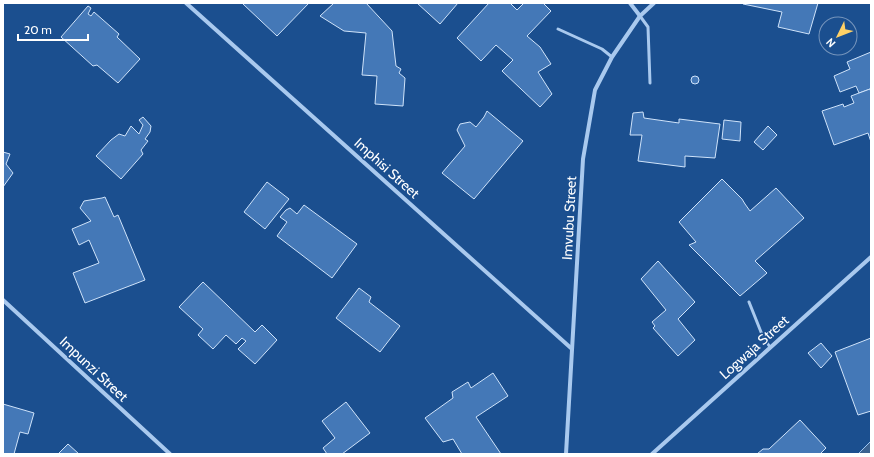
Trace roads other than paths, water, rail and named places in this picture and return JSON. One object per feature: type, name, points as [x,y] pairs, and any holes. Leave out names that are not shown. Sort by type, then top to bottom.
[{"type":"street","name":"Imphisi Street","points":[[186,3],[572,349]]},
{"type":"street","points":[[630,3],[640,16]]},
{"type":"street","name":"Imvubu Street","points":[[566,454],[583,159],[595,90],[612,57],[640,16],[654,3]]},
{"type":"street","name":"Logwaja Street","points":[[652,454],[871,257]]},
{"type":"street","name":"Impunzi Street","points":[[3,300],[170,454]]},
{"type":"lane","points":[[640,16],[648,27],[650,83]]},
{"type":"lane","points":[[558,29],[602,49],[612,57]]},
{"type":"lane","points":[[749,302],[763,337],[770,347]]},
{"type":"water","points":[[871,441],[871,454],[858,454]]}]
